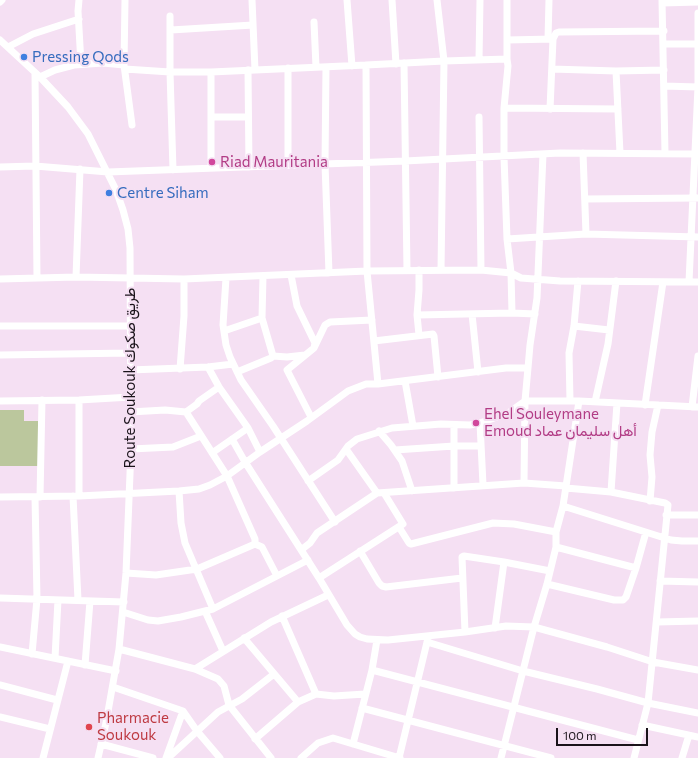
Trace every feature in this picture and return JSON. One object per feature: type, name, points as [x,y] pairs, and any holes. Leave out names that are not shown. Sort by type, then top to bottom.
[{"type":"street","points":[[79,0],[82,64]]},
{"type":"street","points":[[126,0],[125,67],[132,125]]},
{"type":"street","points":[[248,167],[248,117],[253,25],[252,0]]},
{"type":"street","points":[[347,0],[352,66]]},
{"type":"street","points":[[392,0],[396,64]]},
{"type":"street","points":[[437,0],[444,61],[441,270]]},
{"type":"street","points":[[479,60],[480,0]]},
{"type":"street","points":[[507,0],[508,66],[504,108],[504,157],[507,239],[512,313]]},
{"type":"street","points":[[549,0],[552,69],[550,109]]},
{"type":"street","points":[[665,153],[664,31],[662,1],[698,2]]},
{"type":"street","points":[[689,282],[695,237],[698,13]]},
{"type":"street","points":[[170,16],[173,170]]},
{"type":"street","points":[[8,47],[33,34],[79,19]]},
{"type":"street","points":[[314,22],[316,67]]},
{"type":"street","points":[[171,30],[253,25]]},
{"type":"street","points":[[507,40],[551,39],[559,32],[664,31]]},
{"type":"street","name":"Route Soukouk طريق صكوك","points":[[0,40],[38,75],[68,107],[85,129],[108,172],[123,210],[128,229],[130,248],[130,449],[126,573],[116,671],[98,758]]},
{"type":"street","points":[[664,44],[698,44]]},
{"type":"street","points":[[37,278],[35,166],[38,75],[61,68],[82,64],[103,63],[170,72],[211,72],[507,59]]},
{"type":"street","points":[[404,64],[407,270]]},
{"type":"street","points":[[366,65],[367,271],[378,384]]},
{"type":"street","points":[[326,67],[325,164],[329,273]]},
{"type":"street","points":[[288,68],[288,165]]},
{"type":"street","points":[[552,69],[616,71],[664,70]]},
{"type":"street","points":[[616,71],[620,153]]},
{"type":"street","points":[[211,72],[211,168]]},
{"type":"street","points":[[664,86],[698,87]]},
{"type":"street","points":[[504,108],[618,109]]},
{"type":"street","points":[[211,117],[248,117]]},
{"type":"street","points":[[479,117],[481,270]]},
{"type":"street","points":[[583,153],[586,234]]},
{"type":"street","points":[[0,167],[35,166],[108,172],[366,163],[544,154],[696,154]]},
{"type":"street","points":[[524,483],[525,401],[538,279],[544,154]]},
{"type":"street","points":[[76,277],[80,169]]},
{"type":"street","points":[[585,199],[695,198]]},
{"type":"street","points":[[507,239],[586,234],[695,237]]},
{"type":"street","points":[[419,270],[417,315],[419,335]]},
{"type":"street","points":[[0,279],[76,277],[184,279],[367,271],[481,270],[510,273],[521,278],[538,279],[578,281],[698,282]]},
{"type":"street","points":[[291,275],[297,306],[313,338],[315,343],[314,348]]},
{"type":"street","points":[[263,276],[262,318],[273,356]]},
{"type":"street","points":[[226,278],[223,315],[224,331],[226,345],[233,364],[335,522]]},
{"type":"street","points":[[180,369],[184,316],[184,279]]},
{"type":"street","points":[[570,401],[569,353],[574,326],[578,281]]},
{"type":"street","points":[[595,402],[610,330],[616,281]]},
{"type":"street","points":[[645,405],[663,282]]},
{"type":"street","points":[[472,314],[478,372]]},
{"type":"street","points":[[417,315],[535,314]]},
{"type":"street","points":[[224,331],[262,318]]},
{"type":"street","points":[[312,417],[287,370],[314,348],[324,325],[330,322],[372,320]]},
{"type":"street","points":[[0,326],[130,326]]},
{"type":"street","points":[[574,326],[610,330]]},
{"type":"street","points":[[374,341],[430,334],[434,336],[438,377]]},
{"type":"street","points":[[0,355],[130,353]]},
{"type":"street","points":[[237,372],[273,356],[287,357],[305,355]]},
{"type":"street","points":[[308,481],[338,460],[348,446],[357,440],[379,431],[412,426],[470,425],[480,423],[508,413],[525,401],[579,401],[695,407],[698,356]]},
{"type":"street","points":[[130,370],[180,369],[233,364]]},
{"type":"street","points":[[208,367],[219,387],[248,428],[260,452]]},
{"type":"street","points":[[0,497],[76,496],[199,489],[210,486],[227,476],[348,391],[366,384],[405,381],[506,368],[528,368]]},
{"type":"street","points":[[405,381],[412,426]]},
{"type":"street","points":[[130,412],[165,410],[186,412],[219,387]]},
{"type":"street","points":[[0,401],[79,400],[130,397]]},
{"type":"street","points":[[32,654],[37,599],[38,497],[42,400]]},
{"type":"street","points":[[78,600],[76,496],[79,400]]},
{"type":"street","points":[[501,758],[556,547],[556,532],[563,506],[579,401]]},
{"type":"street","points":[[611,492],[617,403]]},
{"type":"street","points":[[650,501],[651,440],[658,405]]},
{"type":"street","points":[[186,412],[227,476],[255,539],[255,544]]},
{"type":"street","points":[[480,423],[483,485]]},
{"type":"street","points":[[454,425],[454,488]]},
{"type":"street","points":[[212,453],[248,428]]},
{"type":"street","points":[[379,431],[402,461],[412,491]]},
{"type":"street","points":[[130,449],[173,447],[201,436]]},
{"type":"street","points":[[232,439],[308,560],[328,595],[347,625],[355,634],[367,639],[377,640],[428,639],[506,626],[534,627],[607,647],[653,662],[698,670]]},
{"type":"street","points":[[395,450],[454,446],[481,446]]},
{"type":"street","points":[[319,578],[403,524],[381,493],[346,449]]},
{"type":"street","points":[[301,550],[310,543],[315,535],[381,493],[524,483],[611,492],[665,503],[668,505],[653,662],[648,703],[634,758]]},
{"type":"street","points":[[179,491],[181,523],[184,536],[197,569],[223,651]]},
{"type":"street","points":[[563,506],[682,542],[698,541]]},
{"type":"street","points":[[666,515],[698,515]]},
{"type":"street","points":[[399,527],[411,544],[493,523],[514,524],[556,532]]},
{"type":"street","points":[[547,584],[614,600],[623,600],[626,597],[636,568],[646,532]]},
{"type":"street","points":[[126,573],[156,575],[197,569],[255,544],[262,547],[277,576]]},
{"type":"street","points":[[556,547],[636,568]]},
{"type":"street","points":[[360,551],[382,586],[386,587],[462,578]]},
{"type":"street","points":[[465,632],[462,578],[463,556],[550,571]]},
{"type":"street","points":[[123,612],[148,620],[158,621],[209,610],[308,560]]},
{"type":"street","points":[[495,628],[504,562]]},
{"type":"street","points":[[660,581],[698,582]]},
{"type":"street","points":[[195,669],[282,616],[328,595]]},
{"type":"street","points":[[0,598],[124,602]]},
{"type":"street","points":[[55,658],[58,600]]},
{"type":"street","points":[[85,665],[90,601]]},
{"type":"street","points":[[282,616],[316,694]]},
{"type":"street","points":[[657,622],[698,621]]},
{"type":"street","points":[[244,638],[298,702]]},
{"type":"street","points":[[428,639],[523,671],[648,703],[698,713]]},
{"type":"street","points":[[301,758],[318,744],[329,739],[338,739],[395,757],[408,720],[428,639]]},
{"type":"street","points":[[353,744],[372,670],[377,640]]},
{"type":"street","points":[[0,647],[116,671]]},
{"type":"street","points":[[119,649],[195,669],[218,679],[224,686],[229,705],[271,758]]},
{"type":"street","points":[[43,758],[68,661]]},
{"type":"street","points":[[372,670],[638,740]]},
{"type":"street","points":[[167,758],[218,712],[242,699],[274,674]]},
{"type":"street","points":[[0,685],[57,700]]},
{"type":"street","points":[[113,687],[183,711],[197,731],[220,758]]},
{"type":"street","points":[[255,739],[298,702],[316,694],[334,696],[365,694]]},
{"type":"street","points":[[362,708],[551,758]]},
{"type":"street","points":[[167,758],[183,711]]},
{"type":"street","points":[[0,717],[50,729]]},
{"type":"street","points":[[642,725],[698,738]]},
{"type":"street","points":[[682,758],[689,735]]},
{"type":"street","points":[[101,744],[153,758]]},
{"type":"green space","points":[[0,410],[24,410],[24,421],[38,421],[38,466],[0,466]]},
{"type":"place","name":"Pressing Qods","points":[[24,57]]},
{"type":"place","name":"Riad Mauritania","points":[[212,162]]},
{"type":"place","name":"Centre Siham","points":[[109,193]]},
{"type":"place","name":"Ehel Souleymane Emoud أهل سليمان عماد","points":[[476,423]]},
{"type":"place","name":"Pharmacie Soukouk","points":[[89,727]]}]
